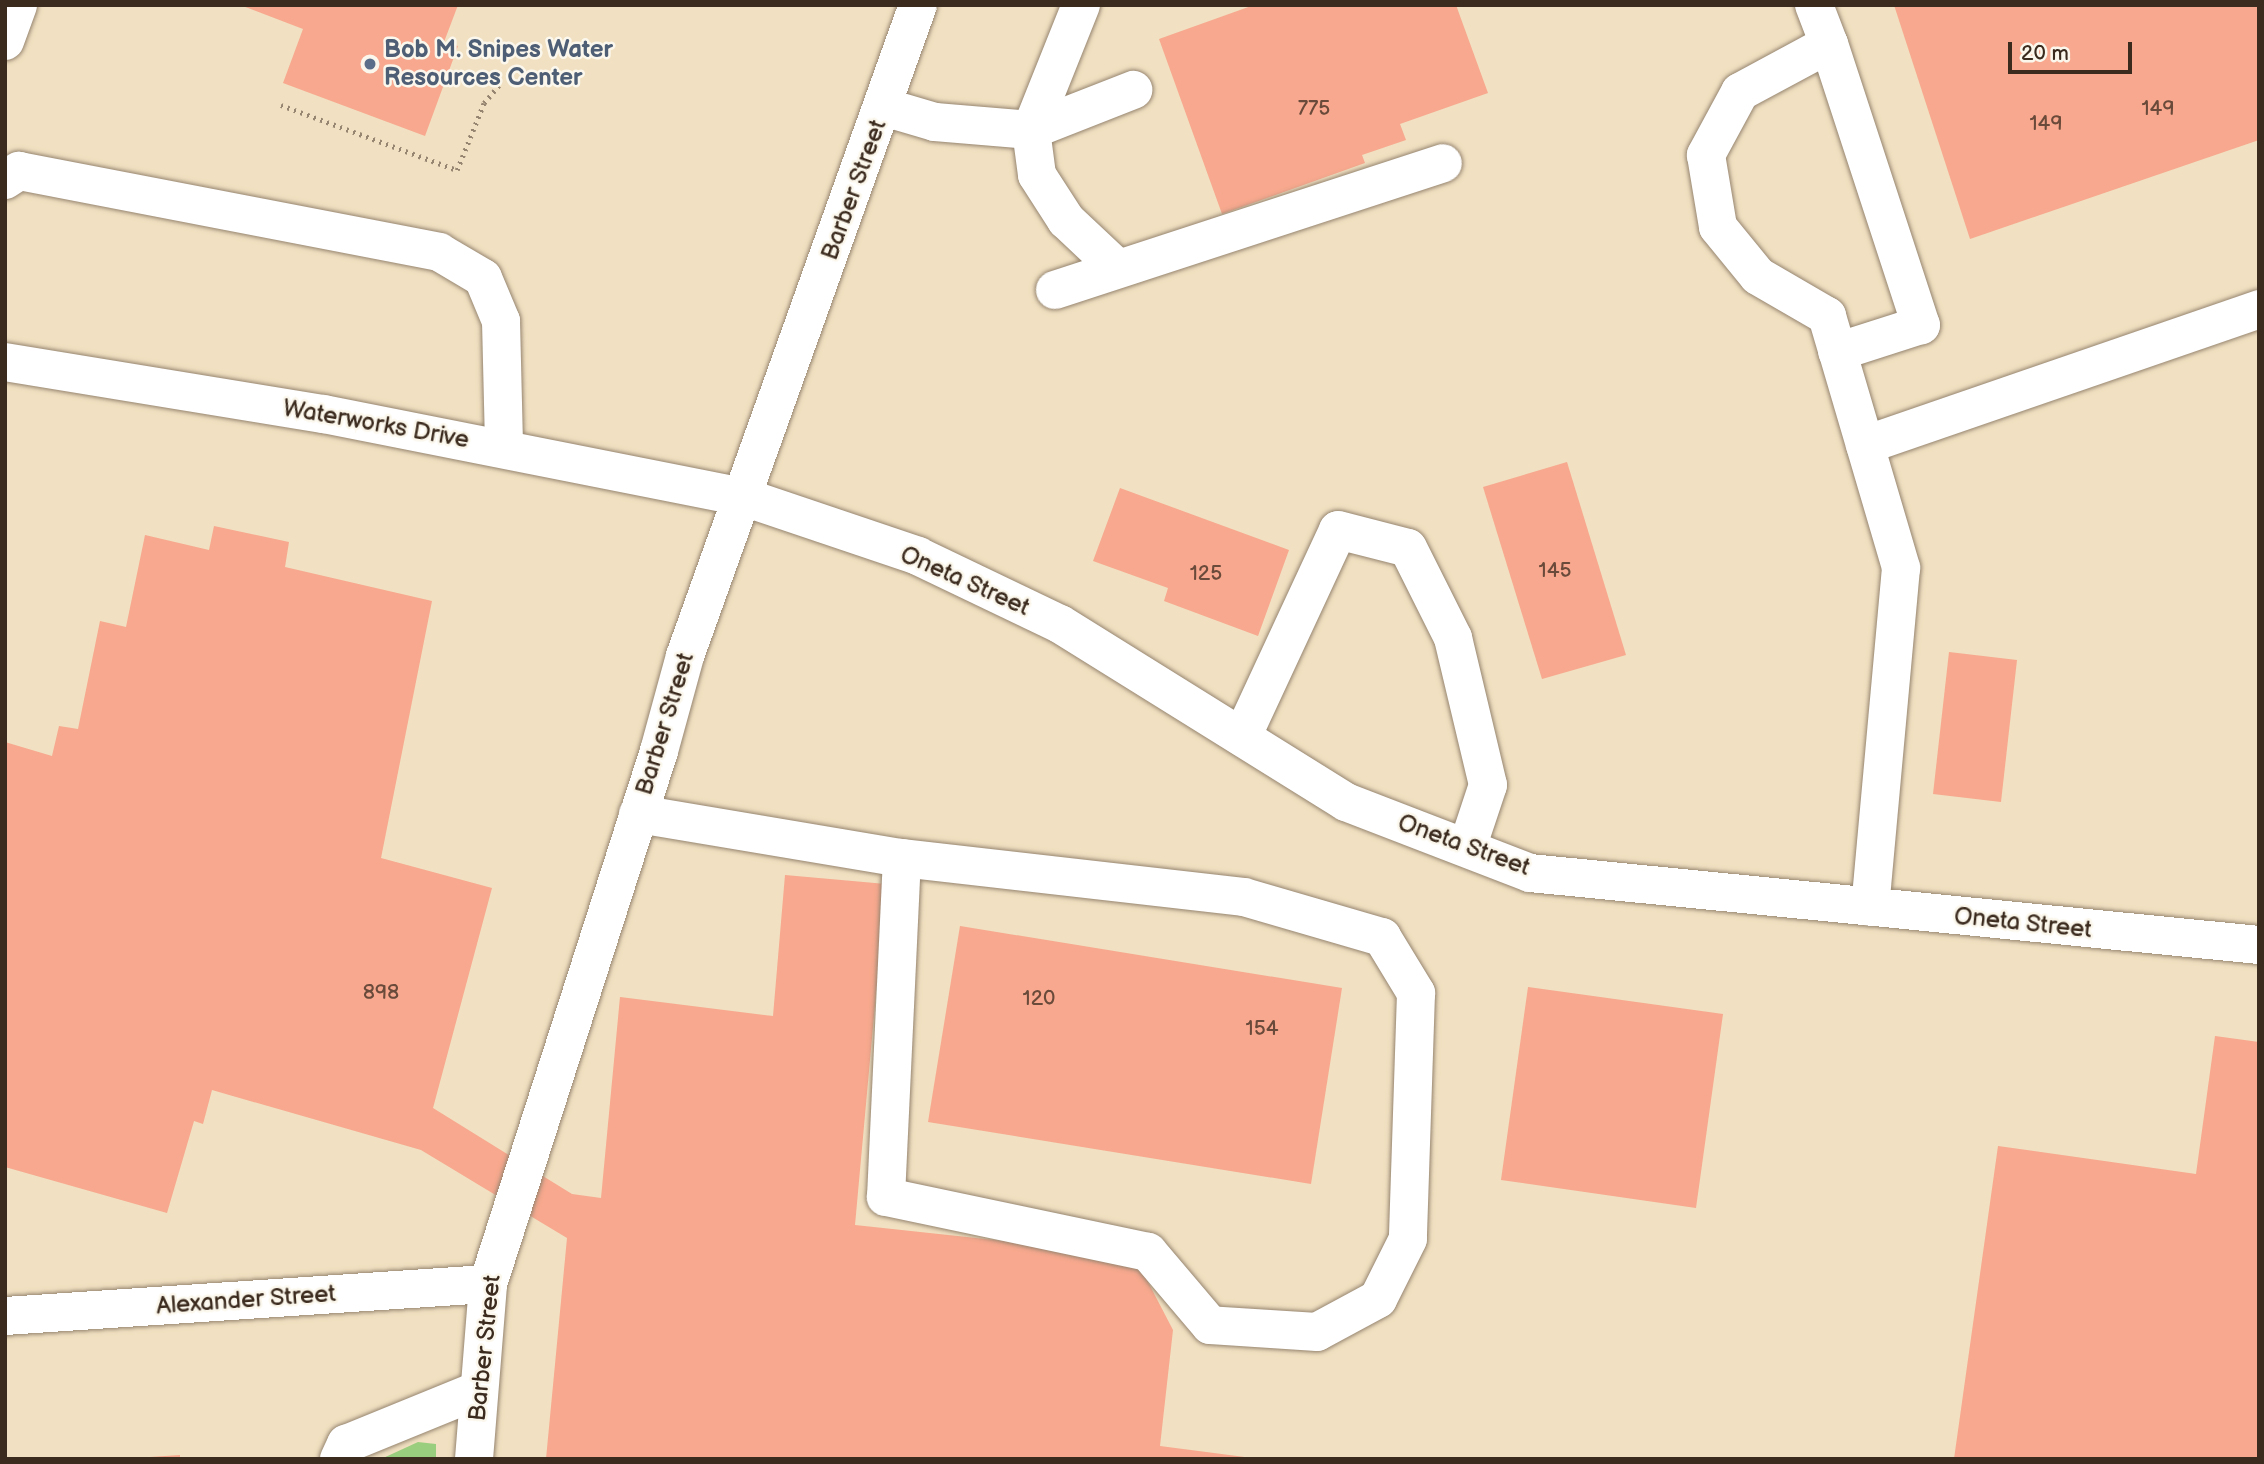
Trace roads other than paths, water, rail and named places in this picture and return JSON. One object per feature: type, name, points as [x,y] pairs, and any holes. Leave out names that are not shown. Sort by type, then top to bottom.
[{"type":"street","points":[[5,41],[18,5]]},
{"type":"street","name":"Barber Street","points":[[474,1459],[488,1284],[638,814],[685,656],[884,107],[918,5]]},
{"type":"street","points":[[1081,5],[1031,130],[1037,175],[1066,220],[1118,269]]},
{"type":"street","points":[[1814,5],[1921,325],[1837,352]]},
{"type":"street","points":[[1829,44],[1740,92],[1706,155],[1718,227],[1758,276],[1827,316],[1901,568],[1870,907]]},
{"type":"street","points":[[884,107],[935,122],[1031,130],[1133,90]]},
{"type":"street","points":[[1055,290],[1443,163]]},
{"type":"street","points":[[5,180],[19,171],[439,252],[483,278],[501,321],[504,448]]},
{"type":"street","points":[[1865,445],[2259,309]]},
{"type":"street","name":"Waterworks Drive","points":[[5,362],[324,414],[744,497]]},
{"type":"street","name":"Oneta Street","points":[[744,497],[918,556],[1060,624],[1346,802],[1530,873],[2259,945]]},
{"type":"street","points":[[1242,737],[1338,530],[1408,548],[1453,638],[1488,785],[1467,848]]},
{"type":"street","points":[[638,814],[902,858],[1244,897],[1382,937],[1416,993],[1408,1239],[1378,1299],[1317,1332],[1210,1325],[1148,1252],[886,1197],[902,858]]},
{"type":"street","name":"Alexander Street","points":[[5,1316],[488,1284]]},
{"type":"street","points":[[339,1459],[345,1444],[478,1390]]},
{"type":"place","name":"Bob M. Snipes Water Resources Center","points":[[370,64]]}]
